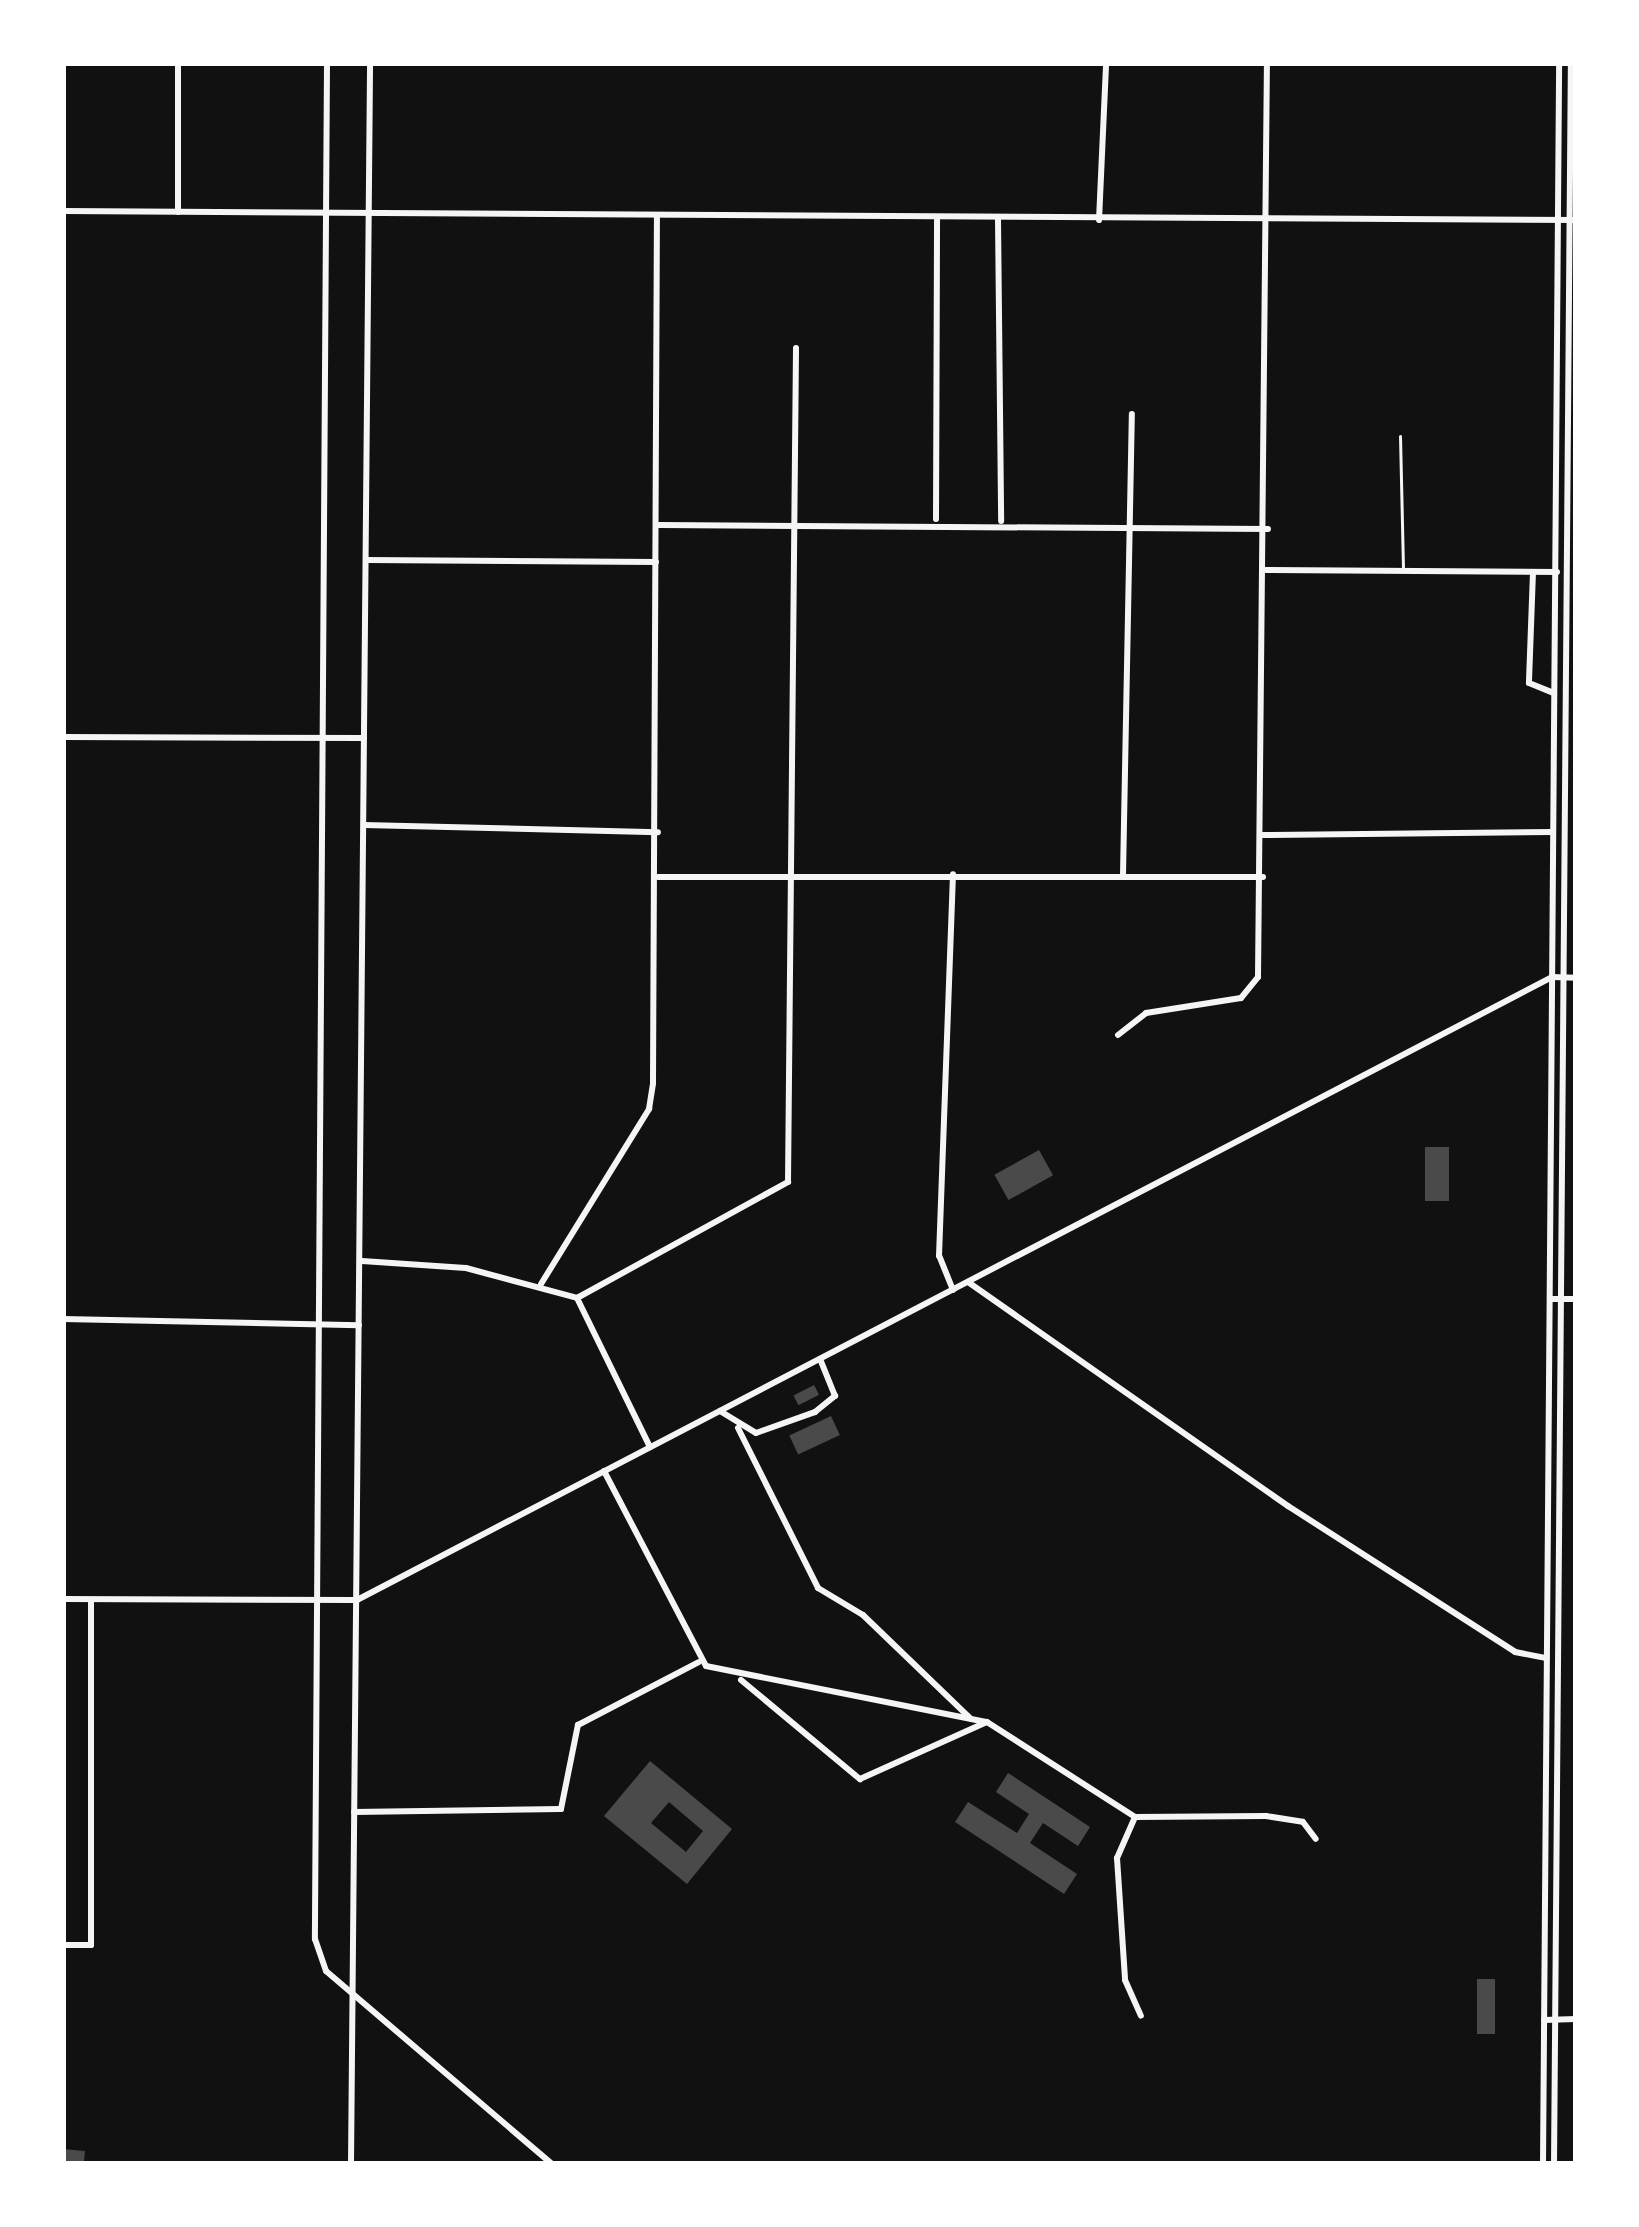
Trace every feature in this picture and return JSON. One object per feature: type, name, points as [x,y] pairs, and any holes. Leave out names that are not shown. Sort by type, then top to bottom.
[{"type":"street","points":[[178,63],[178,212]]},
{"type":"street","points":[[327,63],[315,1940],[326,1971],[552,2164]]},
{"type":"street","points":[[351,2164],[357,1997],[353,1812],[362,1261],[370,63]]},
{"type":"street","points":[[1099,220],[1106,63]]},
{"type":"street","points":[[1118,1035],[1146,1013],[1252,991],[1263,877],[1270,221],[1267,63]]},
{"type":"street","points":[[1554,2164],[1558,1658],[1572,978],[1560,571],[1559,63]]},
{"type":"street","points":[[1543,2164],[1554,693],[1573,220],[1571,63]]},
{"type":"street","points":[[63,211],[1573,220]]},
{"type":"street","points":[[541,1284],[649,1109],[658,877],[657,216]]},
{"type":"street","points":[[936,520],[937,218]]},
{"type":"street","points":[[998,219],[1001,520]]},
{"type":"street","points":[[578,1298],[788,1182],[799,875],[796,347]]},
{"type":"street","points":[[1123,875],[1132,414]]},
{"type":"street","points":[[658,525],[1001,520],[1268,529]]},
{"type":"street","points":[[366,560],[658,562]]},
{"type":"street","points":[[1266,570],[1560,571]]},
{"type":"street","points":[[1533,572],[1529,683],[1554,693]]},
{"type":"street","points":[[63,737],[364,738]]},
{"type":"street","points":[[1564,743],[1576,744]]},
{"type":"street","points":[[364,825],[658,832]]},
{"type":"street","points":[[1263,835],[1553,832]]},
{"type":"street","points":[[953,874],[939,1256],[953,1290]]},
{"type":"street","points":[[658,877],[1263,877]]},
{"type":"street","points":[[63,1599],[357,1600],[1552,977],[1572,978]]},
{"type":"street","points":[[362,1261],[541,1284],[578,1298],[650,1447]]},
{"type":"street","points":[[968,1282],[1288,1506],[1515,1652],[1558,1658]]},
{"type":"street","points":[[1550,1299],[1576,1299]]},
{"type":"street","points":[[63,1319],[361,1325]]},
{"type":"street","points":[[738,1429],[778,1429],[829,1403],[820,1359]]},
{"type":"street","points":[[720,1411],[738,1429],[818,1588],[863,1615],[970,1718]]},
{"type":"street","points":[[604,1471],[699,1662],[738,1678],[987,1722],[1135,1817],[1266,1816],[1303,1822],[1316,1839]]},
{"type":"street","points":[[63,1945],[92,1946],[91,1600]]},
{"type":"street","points":[[353,1812],[561,1809],[578,1725],[699,1662]]},
{"type":"street","points":[[738,1678],[860,1779],[987,1722]]},
{"type":"street","points":[[1135,1817],[1117,1858],[1125,1980],[1141,2017]]},
{"type":"street","points":[[1544,2020],[1576,2020]]},
{"type":"lane","points":[[1400,436],[1403,568]]},
{"type":"building","points":[[1425,1147],[1449,1147],[1449,1201],[1425,1201]]},
{"type":"building","points":[[1039,1150],[1053,1175],[1008,1200],[994,1175]]},
{"type":"building","points":[[814,1385],[819,1395],[799,1405],[794,1395]]},
{"type":"building","points":[[831,1416],[840,1435],[798,1454],[789,1435]]},
{"type":"building","points":[[650,1761],[732,1829],[687,1884],[604,1816]],"holes":[[[669,1802],[703,1831],[686,1852],[651,1823]]]},
{"type":"building","points":[[1008,1773],[1090,1827],[1078,1846],[1043,1823],[1030,1843],[1077,1874],[1064,1894],[955,1822],[968,1802],[1017,1833],[1029,1814],[996,1792]]},
{"type":"building","points":[[1477,1979],[1495,1979],[1495,2034],[1477,2034]]},
{"type":"building","points":[[63,2149],[85,2151],[84,2164],[63,2164]]}]
